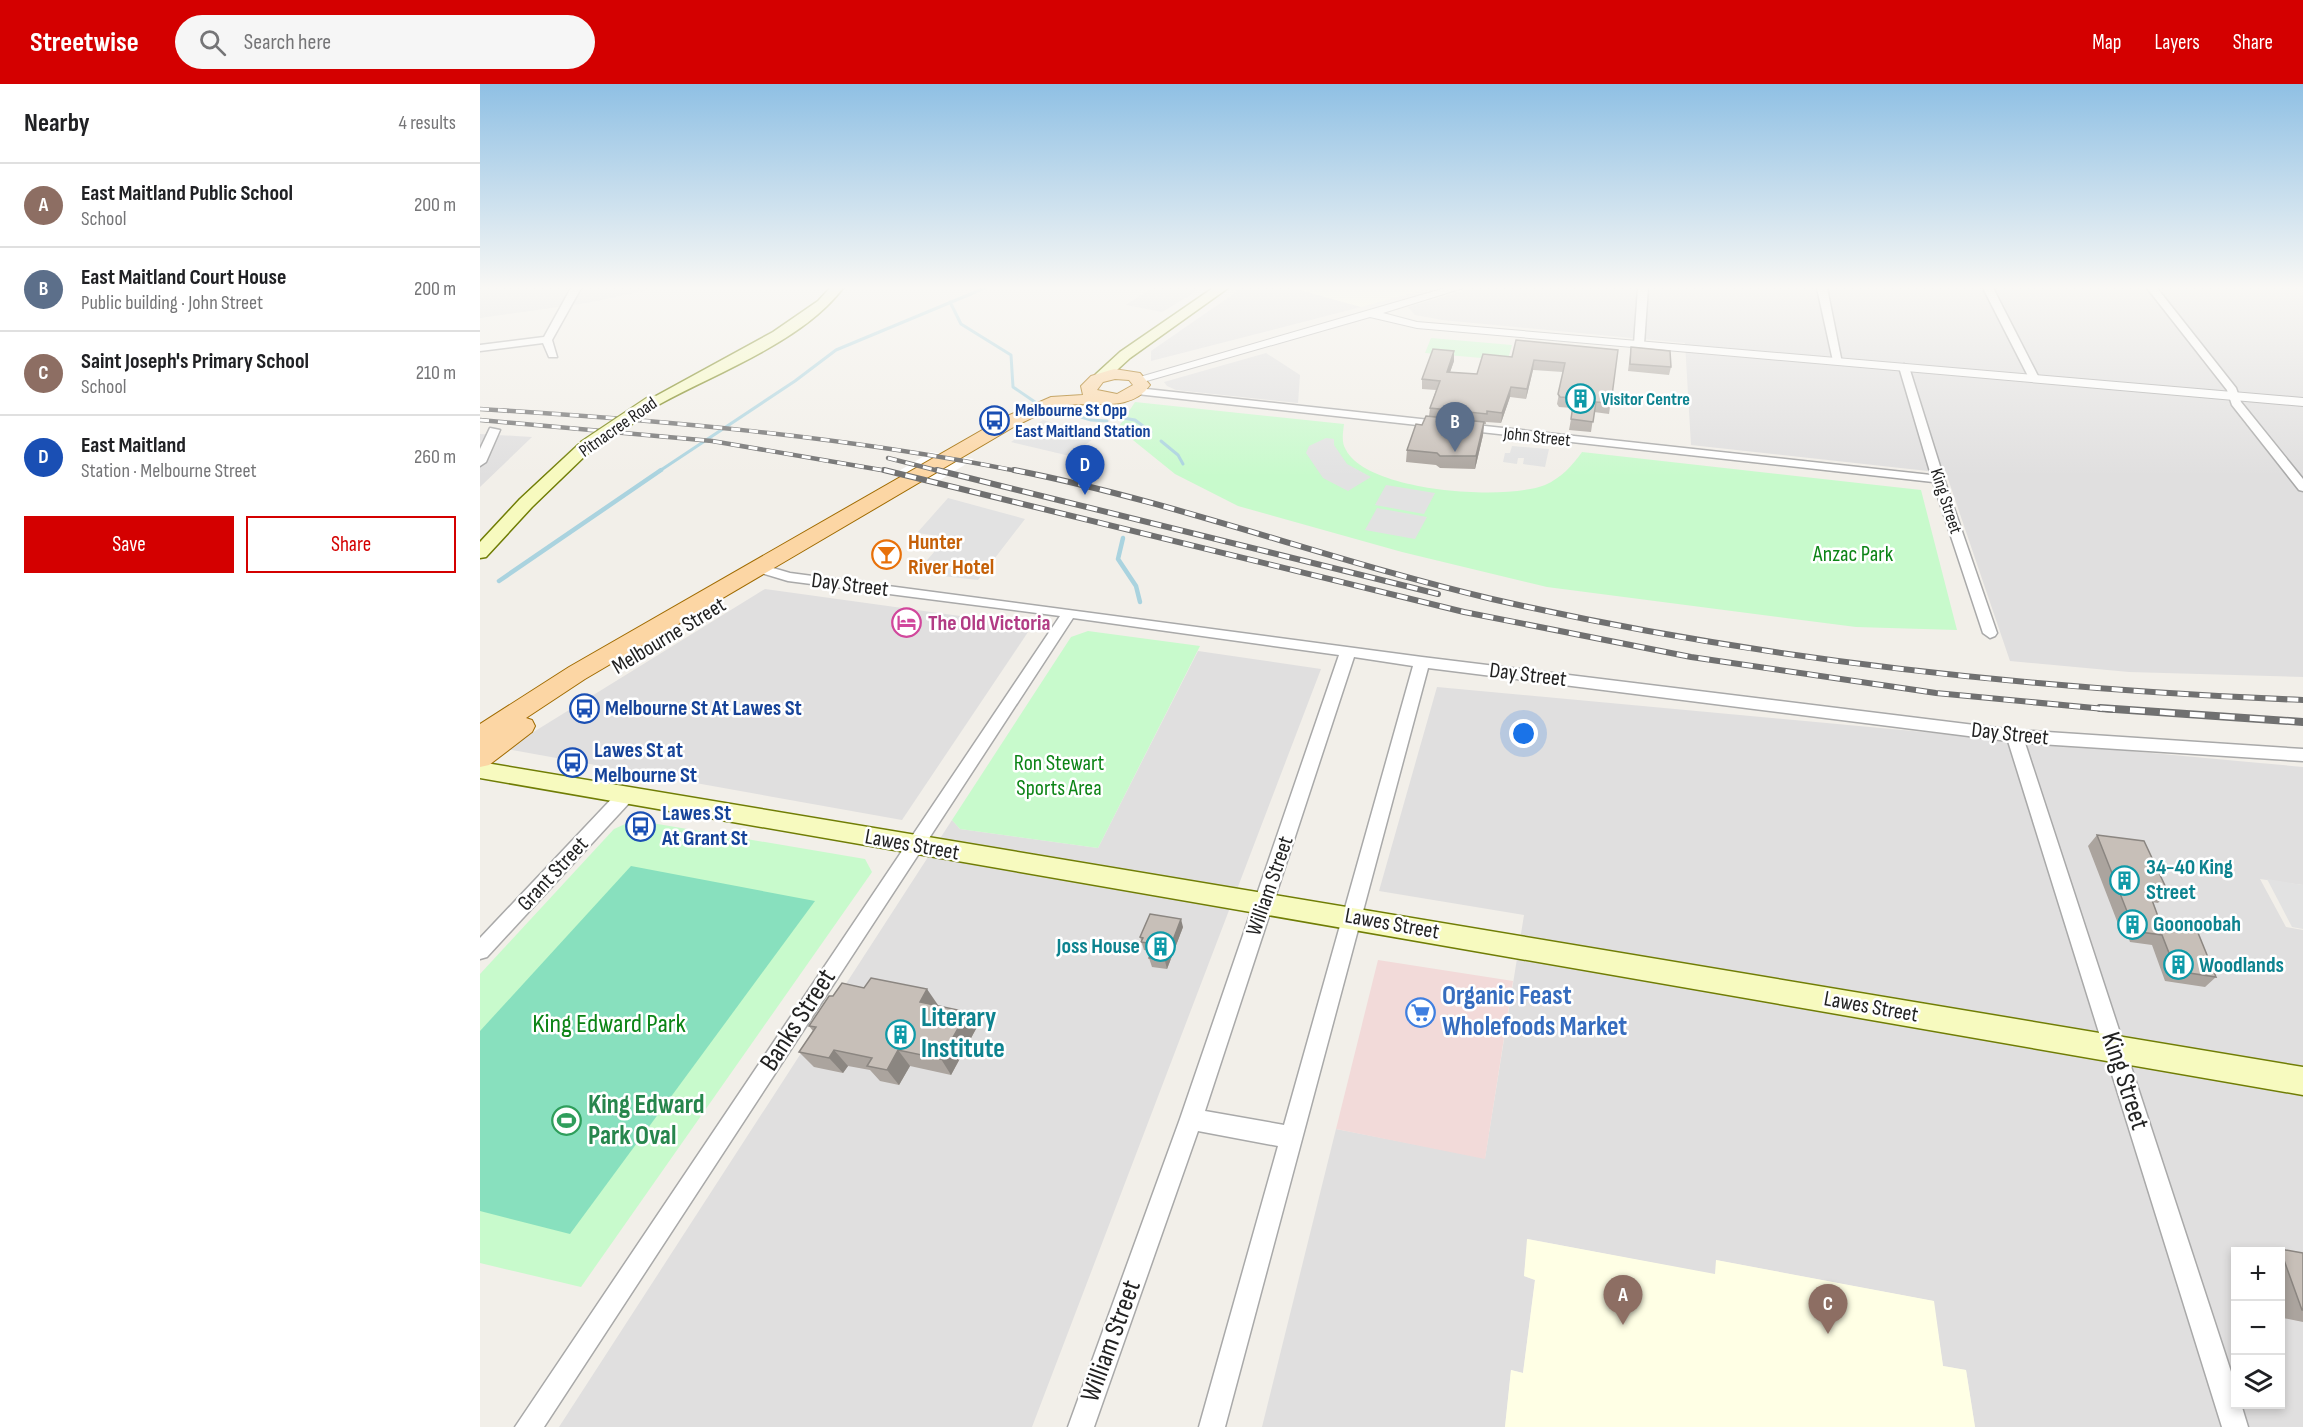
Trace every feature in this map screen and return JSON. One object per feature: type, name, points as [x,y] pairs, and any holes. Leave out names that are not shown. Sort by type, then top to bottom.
[{"type":"main road","name":"Pitnacree Road","points":[[480,553],[526,503],[584,448],[653,402],[746,351]]},
{"type":"main road","points":[[1104,399],[1089,392],[1096,380],[1132,351]]},
{"type":"main road","points":[[1096,380],[1134,382],[1127,361],[1134,351]]},
{"type":"main road","name":"Melbourne Street","points":[[480,736],[577,673],[833,533],[856,512],[1011,421],[1057,402],[1096,380]]},
{"type":"main road","name":"Melbourne Street","points":[[1057,402],[1121,398],[1134,382]]},
{"type":"main road","name":"Melbourne Street","points":[[480,758],[564,700],[764,570]]},
{"type":"main road","name":"Lawes Street","points":[[480,770],[2303,1081]]},
{"type":"street","points":[[552,351],[553,355]]},
{"type":"street","points":[[1134,382],[1241,351]]},
{"type":"street","points":[[1717,351],[2303,402]]},
{"type":"street","points":[[1836,351],[1838,361]]},
{"type":"street","points":[[2020,351],[2034,378]]},
{"type":"street","points":[[2201,351],[2232,390],[2236,403],[2303,487]]},
{"type":"street","name":"King Street","points":[[1904,367],[1938,479],[1990,633]]},
{"type":"street","name":"John Street","points":[[1134,382],[1938,479]]},
{"type":"street","points":[[482,455],[494,430]]},
{"type":"street","name":"Day Street","points":[[764,570],[788,578],[1069,613],[1422,662],[2015,736],[2135,746],[2303,755]]},
{"type":"street","name":"Banks Street","points":[[528,1427],[1069,613]]},
{"type":"street","name":"William Street","points":[[1081,1427],[1191,1119],[1348,652]]},
{"type":"street","points":[[1212,1427],[1422,662]]},
{"type":"street","name":"King Street","points":[[2015,736],[2235,1427]]},
{"type":"street","name":"Grant Street","points":[[480,951],[625,796]]},
{"type":"street","points":[[1191,1119],[1291,1137]]},
{"type":"shaded area","points":[[1151,351],[1191,351],[1151,361]]},
{"type":"shaded area","points":[[1685,351],[2303,351],[2303,677],[2129,672],[2010,661],[1946,473],[1691,445]]},
{"type":"shaded area","points":[[1266,353],[1300,375],[1298,403],[1176,390],[1164,382]]},
{"type":"shaded area","points":[[1043,420],[1097,436],[1070,456],[1011,442]]},
{"type":"shaded area","points":[[480,434],[532,437],[480,487]]},
{"type":"shaded area","points":[[1326,438],[1334,439],[1334,445],[1347,464],[1371,477],[1348,491],[1323,478],[1306,453],[1309,446]]},
{"type":"shaded area","points":[[1512,446],[1549,449],[1545,467],[1523,464],[1524,458],[1518,458],[1517,464],[1503,462],[1505,453],[1510,453]]},
{"type":"shaded area","points":[[1386,485],[1435,493],[1424,514],[1375,505]]},
{"type":"shaded area","points":[[948,498],[1025,519],[978,580],[916,573],[947,537],[917,533]]},
{"type":"shaded area","points":[[1377,508],[1427,517],[1415,539],[1365,530]]},
{"type":"shaded area","points":[[765,589],[1032,626],[902,820],[506,749]]},
{"type":"shaded area","points":[[1198,651],[1321,669],[1032,1427],[559,1427],[952,820],[960,829],[1098,848]]},
{"type":"shaded area","points":[[1437,687],[2303,767],[2303,885],[2260,879],[2286,927],[2303,930],[2303,1427],[1975,1427],[1966,1370],[1943,1366],[1933,1301],[1716,1260],[1716,1275],[1528,1239],[1524,1276],[1535,1280],[1523,1373],[1511,1370],[1505,1427],[1262,1427],[1336,1129],[1485,1158],[1524,915],[1379,891]]},
{"type":"shaded area","points":[[2267,879],[2303,885],[2303,929],[2292,927]]},
{"type":"shaded area","points":[[1378,960],[1513,981],[1485,1159],[1336,1129]]},
{"type":"shaded area","points":[[1527,1239],[1715,1274],[1716,1260],[1934,1301],[1943,1366],[1966,1370],[1975,1427],[1505,1427],[1511,1370],[1523,1373],[1535,1280],[1524,1276]]},
{"type":"green space","points":[[1426,351],[1510,351],[1508,359],[1504,360],[1425,353]]},
{"type":"green space","name":"Anzac Park","points":[[1135,402],[1344,424],[1344,447],[1359,464],[1381,475],[1408,484],[1439,489],[1470,492],[1526,490],[1545,485],[1556,479],[1582,452],[1921,490],[1957,630],[1856,627],[1547,587],[1402,552],[1238,506],[1175,474],[1118,428]]},
{"type":"green space","name":"Ron Stewart Sports Area","points":[[1088,631],[1200,646],[1098,848],[960,829],[952,820],[1071,637]]},
{"type":"green space","name":"King Edward Park Oval","points":[[634,820],[865,859],[872,872],[581,1287],[480,1263],[480,974],[614,829]]},
{"type":"green space","name":"King Edward Park Oval","points":[[631,866],[815,901],[570,1234],[480,1211],[480,1031]]},
{"type":"pier","points":[[931,452],[974,459],[934,484],[892,475]]},
{"type":"building","points":[[1432,351],[1454,351],[1447,372],[1477,374],[1483,354],[1512,357],[1513,351],[1618,351],[1611,403],[1596,402],[1593,422],[1571,419],[1574,398],[1560,397],[1558,394],[1565,363],[1534,360],[1527,389],[1511,387],[1502,413],[1487,411],[1487,414],[1430,408],[1440,381],[1422,379]]},
{"type":"building","points":[[1631,351],[1670,351],[1671,367],[1630,364]]},
{"type":"building","points":[[1426,416],[1484,422],[1476,456],[1440,456],[1437,453],[1407,450],[1416,424],[1422,425]]},
{"type":"building","points":[[2097,835],[2144,841],[2168,892],[2148,889],[2160,922],[2196,928],[2216,977],[2176,971],[2162,935],[2140,932],[2138,926],[2132,924]]},
{"type":"building","name":"Joss House","points":[[1150,914],[1181,919],[1165,961],[1149,958],[1154,944],[1141,942],[1143,938],[1140,937]]},
{"type":"building","name":"Literary Institute","points":[[871,978],[927,989],[920,1002],[967,1012],[941,1059],[898,1050],[887,1070],[867,1066],[872,1058],[834,1050],[829,1058],[799,1052],[816,1027],[809,1026],[829,996],[833,996],[842,983],[864,988]]},
{"type":"building","points":[[2285,1250],[2303,1253],[2302,1310],[2285,1263]]},
{"type":"waterway","points":[[661,470],[795,381],[835,351]]},
{"type":"waterway","points":[[1004,351],[1011,355],[1013,387],[1035,402]]},
{"type":"waterway","points":[[1055,409],[1091,420],[1107,421]]},
{"type":"waterway","points":[[1123,418],[1135,420],[1151,432]]},
{"type":"waterway","points":[[1161,441],[1178,455],[1183,464]]},
{"type":"waterway","points":[[499,581],[661,470]]},
{"type":"waterway","points":[[1123,538],[1118,559],[1136,586],[1140,602]]},
{"type":"railway","points":[[480,409],[616,418],[752,431],[955,459],[1022,472]]},
{"type":"railway","points":[[480,420],[712,441],[890,472]]},
{"type":"railway","points":[[888,458],[943,472]]},
{"type":"railway","points":[[884,470],[890,472]]},
{"type":"railway","points":[[937,470],[1438,594]]},
{"type":"railway","points":[[1014,470],[1134,498],[1432,584],[1492,599],[1693,639],[1794,655],[1997,679],[2099,688],[2303,700]]},
{"type":"railway","points":[[890,472],[1464,612],[1691,657],[1936,693],[2115,710]]},
{"type":"railway","points":[[2100,708],[2303,722]]},
{"type":"place","name":"Visitor Centre","points":[[1580,399]]},
{"type":"place","name":"Melbourne St Opp East Maitland Station","points":[[994,420]]},
{"type":"place","name":"East Maitland Court House","points":[[1455,452]]},
{"type":"place","name":"East Maitland","points":[[1085,495]]},
{"type":"place","name":"Hunter River Hotel","points":[[887,555]]},
{"type":"place","name":"The Old Victoria","points":[[907,623]]},
{"type":"place","name":"Melbourne St At Lawes St","points":[[584,708]]},
{"type":"place","name":"Lawes St at Melbourne St","points":[[573,763]]},
{"type":"place","name":"Lawes St At Grant St","points":[[641,826]]},
{"type":"place","name":"34-40 King Street","points":[[2125,880]]},
{"type":"place","name":"Goonoobah","points":[[2132,924]]},
{"type":"place","name":"Joss House","points":[[1161,946]]},
{"type":"place","name":"Woodlands","points":[[2178,965]]},
{"type":"place","name":"Organic Feast Wholefoods Market","points":[[1421,1012]]},
{"type":"place","name":"Literary Institute","points":[[900,1034]]},
{"type":"place","name":"King Edward Park Oval","points":[[567,1121]]},
{"type":"place","name":"East Maitland Public School","points":[[1623,1325]]},
{"type":"place","name":"Saint Joseph's Primary School","points":[[1828,1334]]},
{"type":"park label","name":"King Edward Park","points":[[609,1024]]}]
